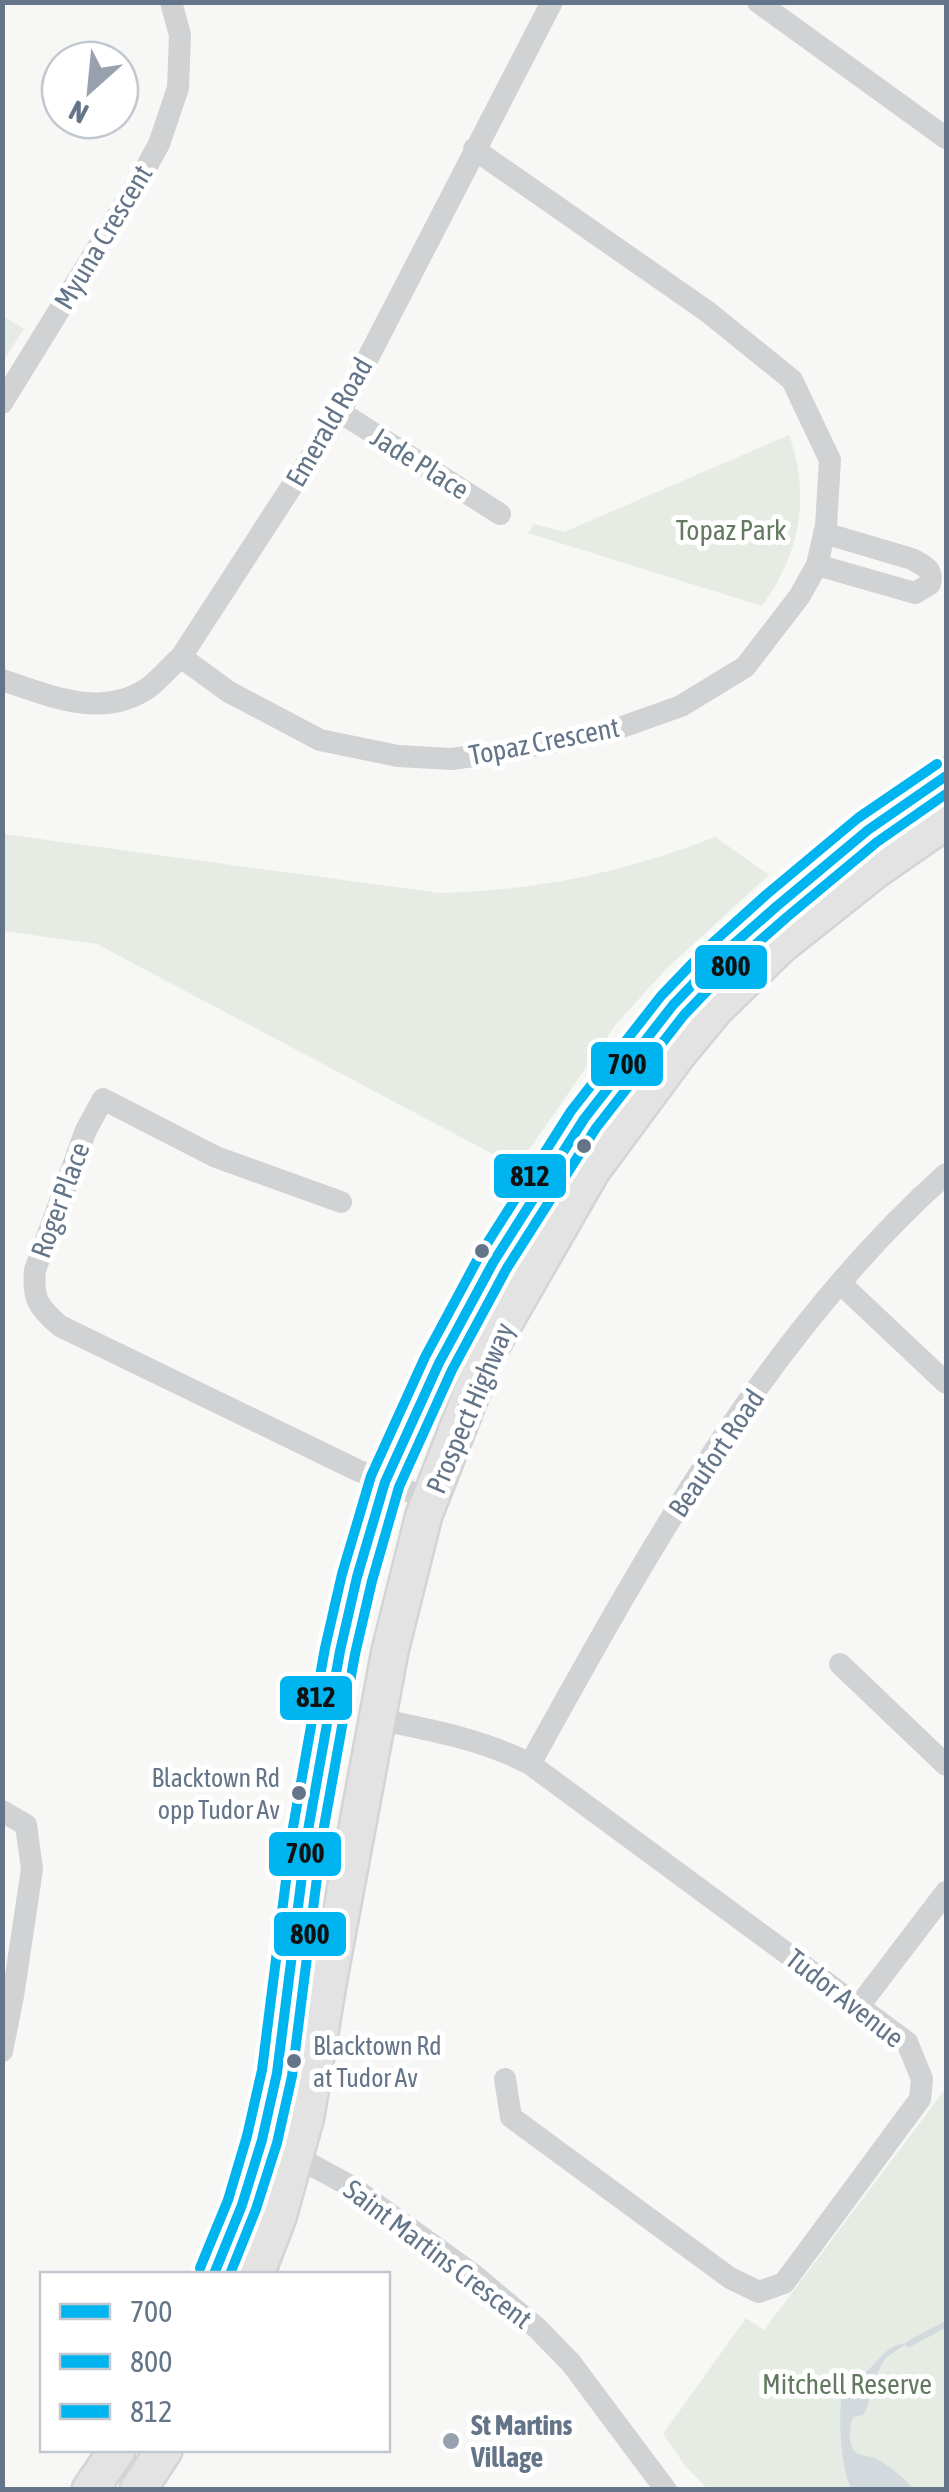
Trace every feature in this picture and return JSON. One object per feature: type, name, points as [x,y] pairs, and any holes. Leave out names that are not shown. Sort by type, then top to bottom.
[{"type":"main road","points":[[215,2272],[242,2205],[277,2072],[319,1761],[357,1577],[385,1482],[438,1363],[494,1261],[584,1119],[673,1005],[718,958],[868,830],[946,776]]},
{"type":"main road","name":"Prospect Highway","points":[[257,2272],[278,2217],[306,2116],[390,1650],[424,1515],[487,1353],[592,1170],[715,1008],[781,945],[874,870],[946,821]]},
{"type":"main road","points":[[90,2490],[116,2452]]},
{"type":"main road","points":[[138,2490],[163,2452]]},
{"type":"street","name":"Myuna Crescent","points":[[2,403],[159,144],[178,88],[180,35],[171,2]]},
{"type":"street","name":"Emerald Road","points":[[2,680],[91,706],[128,698],[150,687],[180,658],[340,412],[552,2]]},
{"type":"street","points":[[758,2],[946,138]]},
{"type":"street","name":"Topaz Crescent","points":[[180,658],[229,692],[320,740],[398,756],[451,758],[496,754],[608,732],[681,706],[746,667],[799,597],[817,566],[830,460],[792,380],[708,312],[474,150]]},
{"type":"street","name":"Jade Place","points":[[340,412],[500,514]]},
{"type":"street","points":[[817,566],[915,593],[930,584],[930,571],[912,559],[824,533]]},
{"type":"street","name":"Roger Place","points":[[341,1202],[216,1157],[103,1099],[86,1130],[35,1270],[33,1288],[37,1302],[60,1326],[430,1500]]},
{"type":"street","name":"Beaufort Road","points":[[530,1764],[627,1589],[738,1414],[840,1283],[946,1174]]},
{"type":"street","points":[[840,1283],[946,1384]]},
{"type":"street","points":[[840,1664],[946,1765]]},
{"type":"street","name":"Tudor Avenue","points":[[377,1719],[476,1741],[530,1764],[908,2042],[922,2079],[920,2099],[784,2283],[759,2292],[730,2278],[512,2117],[506,2079]]},
{"type":"street","points":[[2,1812],[26,1824],[32,1870],[8,1996],[2,2052]]},
{"type":"street","points":[[859,2006],[946,1892]]},
{"type":"street","name":"Saint Martins Crescent","points":[[262,2140],[352,2187],[474,2275],[537,2328],[571,2363],[666,2490]]},
{"type":"green space","points":[[3,316],[24,329],[3,361]]},
{"type":"green space","name":"Topaz Park","points":[[789,435],[799,480],[798,524],[785,566],[762,606],[528,533],[534,524],[564,532]]},
{"type":"green space","points":[[3,834],[440,893],[512,888],[580,877],[647,861],[715,837],[769,875],[667,968],[617,1023],[517,1167],[97,944],[3,931]]},
{"type":"green space","name":"Mitchell Reserve","points":[[946,2088],[946,2489],[708,2489],[686,2467],[663,2434],[746,2318],[764,2330]]},
{"type":"shaded area","points":[[908,2343],[885,2358],[871,2386],[868,2406],[863,2415],[853,2417],[850,2437],[855,2452],[880,2461],[914,2489],[851,2489],[841,2436],[844,2381],[866,2372],[892,2347]]},
{"type":"waterway","points":[[909,2344],[946,2324]]},
{"type":"transit line","name":"812","points":[[200,2268],[228,2200],[262,2070],[292,1833],[342,1574],[371,1476],[425,1357],[481,1253],[571,1111],[661,996],[767,894],[858,818],[937,764]]},
{"type":"transit line","name":"700","points":[[215,2272],[242,2205],[277,2073],[307,1836],[357,1577],[385,1482],[439,1363],[494,1261],[584,1119],[673,1005],[718,958],[777,906],[868,830],[946,776]]},
{"type":"transit line","name":"800","points":[[231,2272],[277,2143],[292,2076],[322,1838],[372,1581],[399,1487],[452,1370],[507,1268],[596,1128],[684,1015],[787,917],[877,842],[946,794]]},
{"type":"place","name":"Blacktown Rd opp Tudor Av","points":[[299,1793]]},
{"type":"place","name":"Blacktown Rd at Tudor Av","points":[[294,2061]]},
{"type":"place","name":"St Martins Village","points":[[451,2441]]}]
